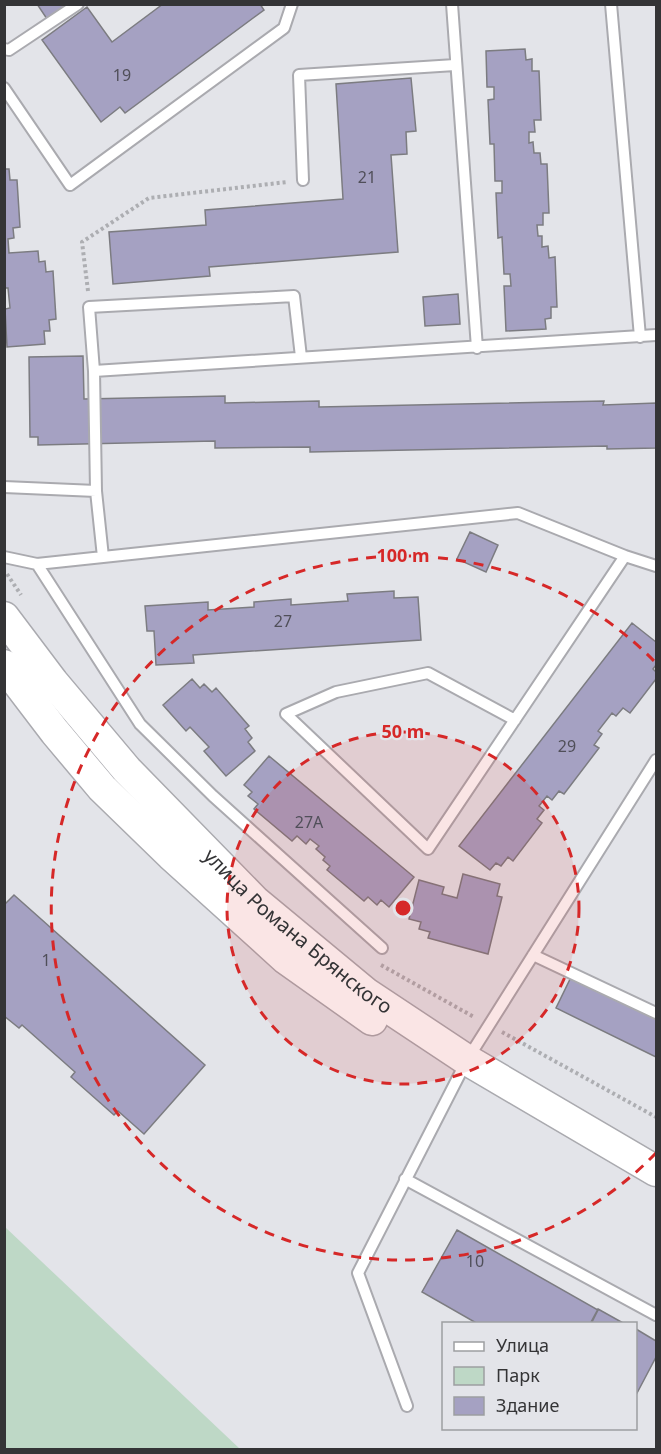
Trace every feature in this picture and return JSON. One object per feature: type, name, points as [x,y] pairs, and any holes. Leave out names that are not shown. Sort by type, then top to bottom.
[{"type":"main road","name":"улица Романа Брянского","points":[[4,617],[53,682],[127,770],[255,901],[366,993],[463,1068],[657,1192]]},
{"type":"main road","name":"улица Романа Брянского","points":[[4,665],[55,732],[102,788],[286,959],[360,1013],[657,1171]]},
{"type":"lane","points":[[4,49],[9,50],[78,4]]},
{"type":"lane","points":[[4,88],[70,185],[284,28],[292,4]]},
{"type":"lane","points":[[452,4],[477,348]]},
{"type":"lane","points":[[611,4],[640,337]]},
{"type":"lane","points":[[303,180],[299,75],[455,65]]},
{"type":"lane","points":[[103,557],[96,491],[94,371],[89,307],[294,296],[301,357]]},
{"type":"lane","points":[[94,371],[657,335]]},
{"type":"lane","points":[[4,487],[96,491]]},
{"type":"lane","points":[[4,557],[37,564],[518,513],[657,566]]},
{"type":"lane","points":[[515,720],[428,674],[336,692],[286,714],[428,849],[626,556]]},
{"type":"lane","points":[[37,564],[140,724],[213,796],[382,948]]},
{"type":"lane","points":[[406,1406],[358,1273],[463,1068],[657,760]]},
{"type":"lane","points":[[533,955],[657,1013]]},
{"type":"lane","points":[[405,1179],[657,1315]]},
{"type":"path","points":[[89,307],[82,242],[149,198],[303,180]]},
{"type":"green space","points":[[5,1227],[240,1449],[5,1449]]},
{"type":"building","points":[[37,4],[73,4],[49,22]]},
{"type":"building","points":[[163,4],[260,4],[264,10],[125,113],[120,107],[101,122],[42,40],[87,7],[112,42]]},
{"type":"building","points":[[525,49],[526,60],[532,59],[532,71],[539,71],[541,120],[534,120],[535,132],[529,132],[529,143],[533,142],[534,153],[540,153],[541,164],[547,164],[549,213],[543,213],[543,225],[537,225],[538,236],[542,236],[542,247],[548,246],[549,258],[555,257],[557,307],[551,307],[551,318],[545,319],[546,329],[506,331],[504,286],[511,286],[510,274],[504,274],[502,237],[498,238],[496,193],[502,193],[502,181],[495,181],[494,144],[490,144],[488,100],[494,99],[494,87],[487,87],[486,51]]},
{"type":"building","points":[[411,78],[416,131],[406,132],[407,154],[391,155],[398,252],[209,267],[210,276],[113,284],[109,232],[206,225],[205,210],[343,199],[336,84]]},
{"type":"building","points":[[4,169],[9,169],[10,180],[17,180],[20,227],[13,228],[14,238],[8,239],[9,253],[38,251],[39,262],[45,261],[46,272],[53,271],[56,319],[49,320],[50,331],[44,331],[45,344],[7,347],[5,309],[10,308],[8,288],[4,288]]},
{"type":"building","points":[[458,294],[460,324],[425,326],[423,297]]},
{"type":"building","points":[[83,356],[84,399],[225,396],[225,403],[319,401],[319,407],[604,401],[603,405],[656,403],[656,448],[607,449],[607,446],[310,452],[310,447],[215,448],[215,441],[38,445],[38,437],[30,437],[29,357]]},
{"type":"building","points":[[470,532],[498,545],[486,572],[457,559]]},
{"type":"building","points":[[394,591],[394,598],[418,597],[421,640],[193,655],[194,663],[156,665],[154,631],[147,631],[145,606],[208,602],[208,610],[254,607],[254,602],[291,599],[291,605],[348,601],[347,594]]},
{"type":"building","points":[[632,623],[656,642],[656,665],[653,669],[656,672],[656,679],[630,713],[623,708],[616,716],[612,713],[598,731],[602,734],[594,745],[599,748],[564,794],[559,791],[552,800],[547,796],[539,806],[544,810],[537,819],[542,823],[513,861],[508,857],[501,866],[496,863],[490,870],[459,846]]},
{"type":"building","points":[[192,679],[200,688],[204,684],[212,692],[216,688],[249,726],[245,729],[252,738],[248,742],[255,751],[226,776],[204,751],[209,747],[190,727],[186,731],[163,705]]},
{"type":"building","points":[[269,756],[414,877],[389,907],[381,900],[377,905],[368,897],[364,901],[327,870],[330,866],[323,860],[325,857],[316,849],[319,846],[310,839],[306,844],[297,836],[292,841],[254,809],[258,804],[248,796],[252,792],[244,785]]},
{"type":"building","points":[[463,874],[500,884],[497,896],[502,897],[488,954],[428,938],[430,932],[419,929],[421,922],[409,919],[419,880],[444,887],[442,894],[457,898]]},
{"type":"building","points":[[14,895],[205,1065],[144,1134],[118,1111],[114,1115],[71,1077],[75,1072],[22,1025],[19,1028],[4,1016],[4,905]]},
{"type":"building","points":[[575,969],[656,1009],[656,1057],[556,1008]]},
{"type":"building","points":[[457,1230],[598,1310],[592,1322],[474,1322],[422,1292]]},
{"type":"building","points":[[598,1309],[621,1322],[591,1322]]},
{"type":"building","points":[[637,1330],[656,1341],[656,1357],[637,1393]]}]
